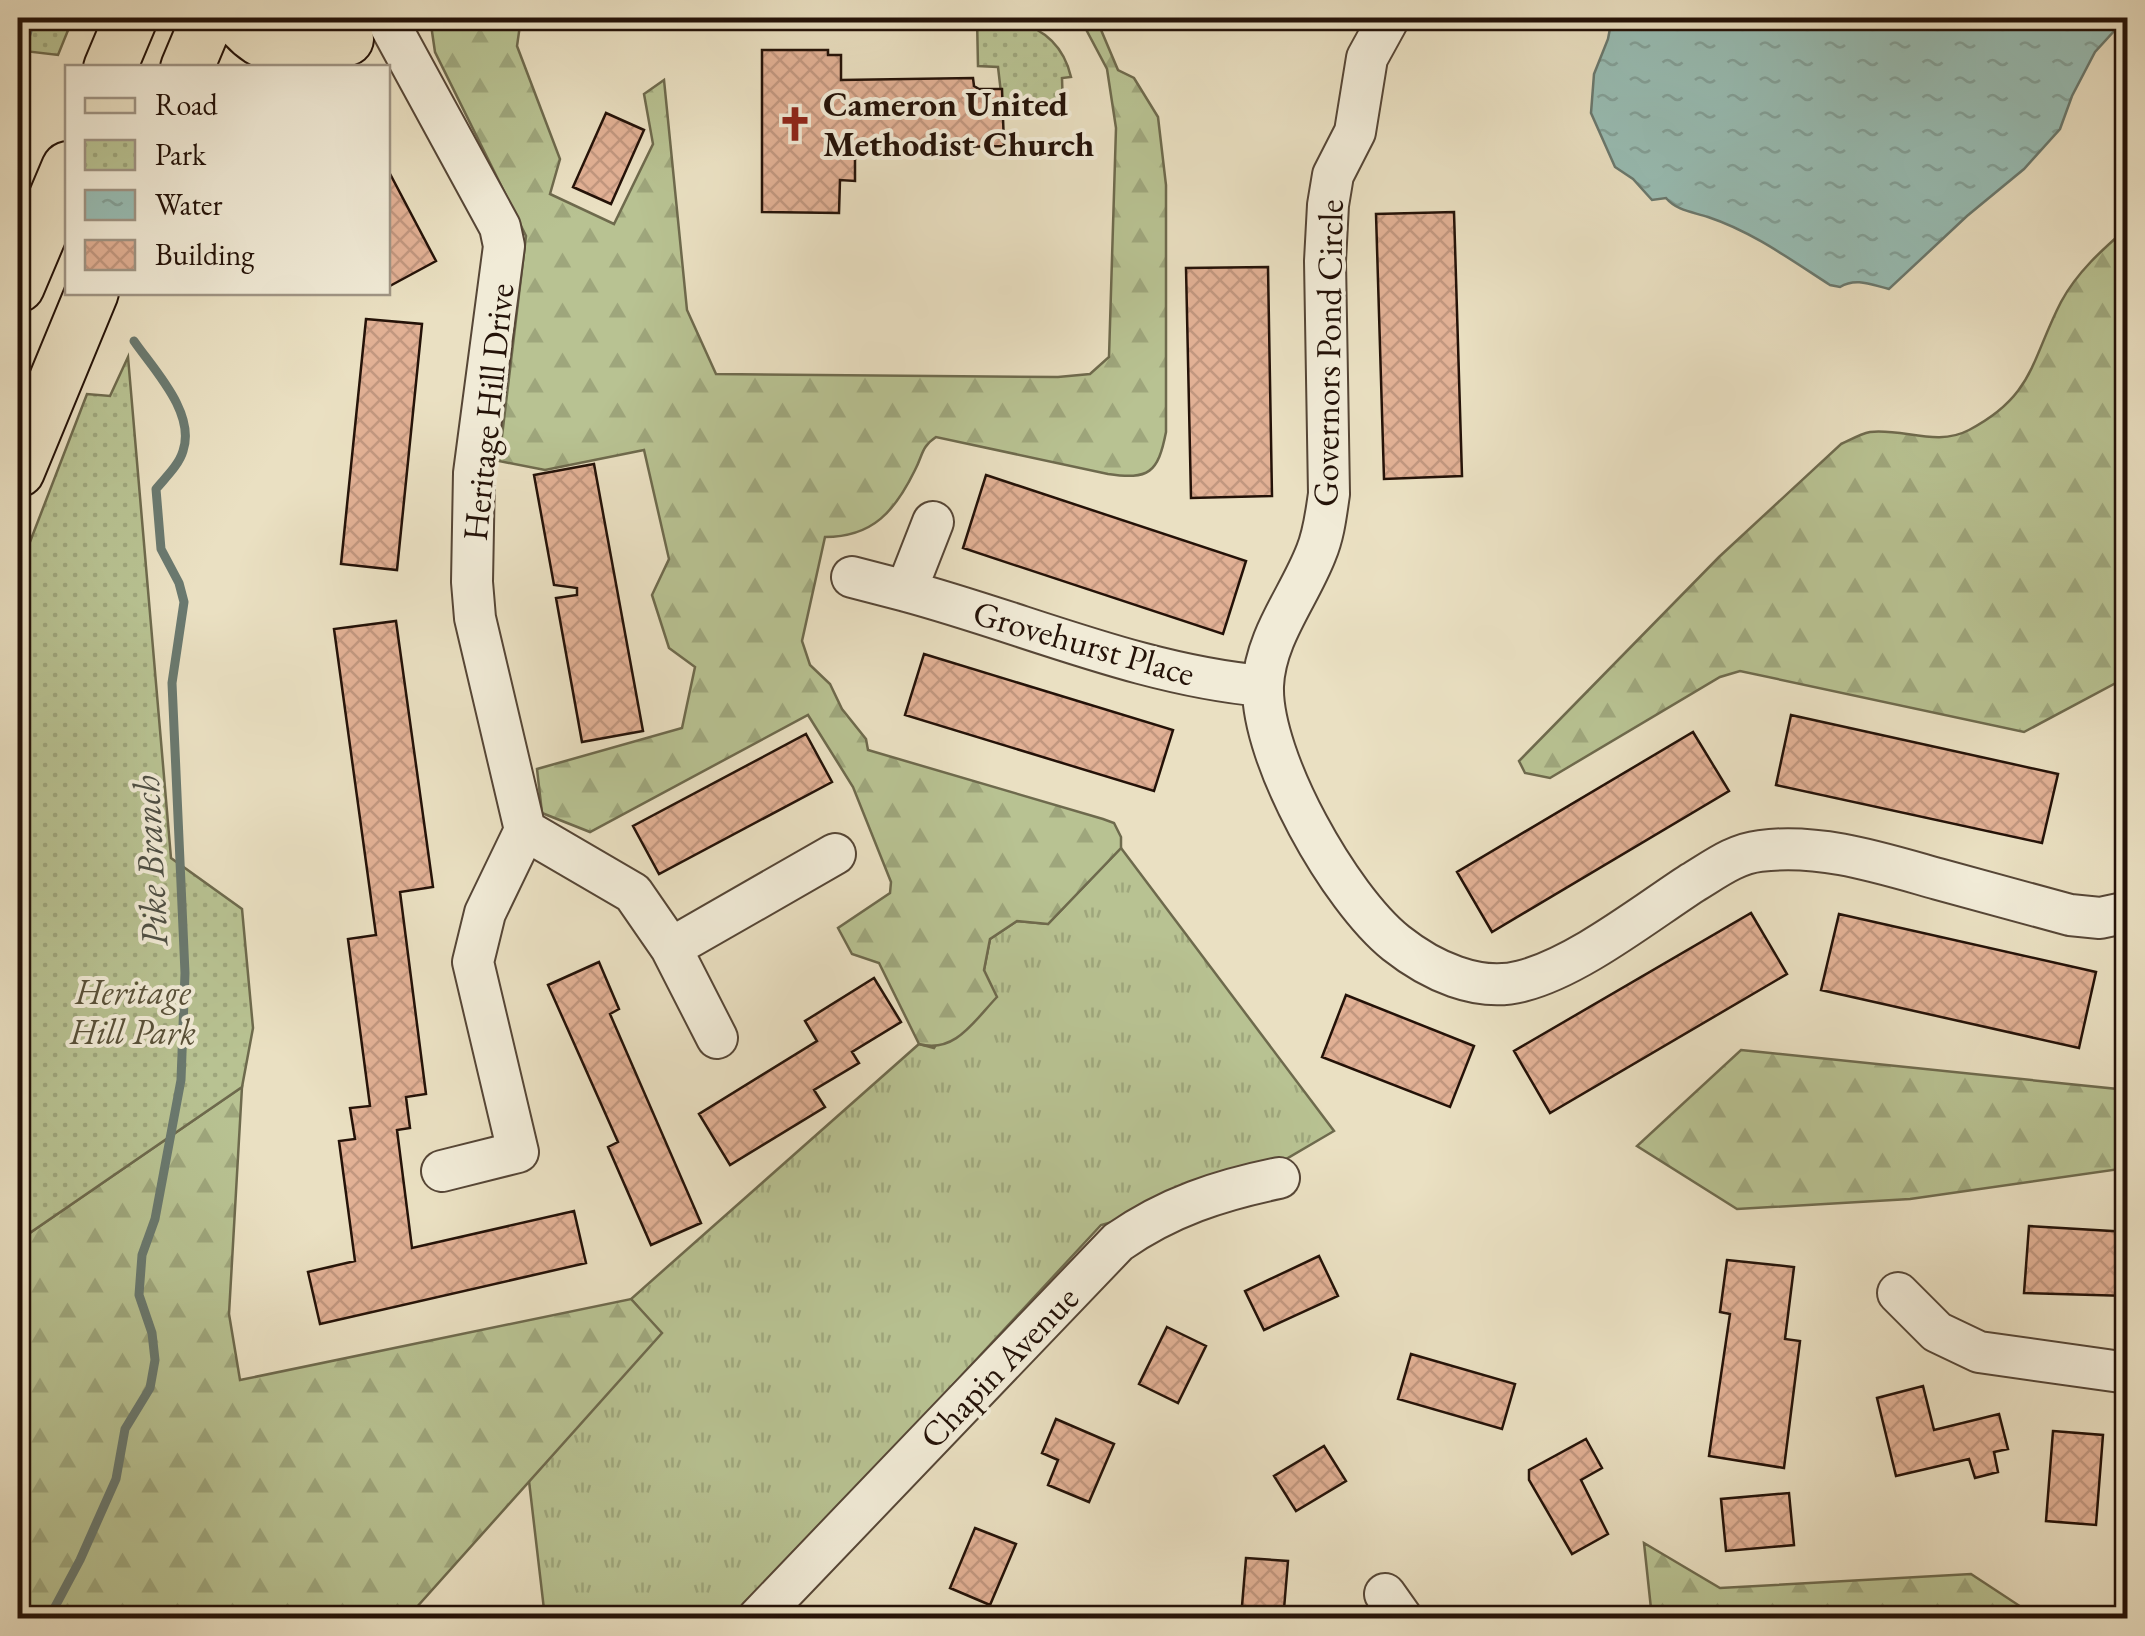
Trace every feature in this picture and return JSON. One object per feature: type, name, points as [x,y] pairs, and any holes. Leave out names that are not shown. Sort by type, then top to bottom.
[{"type":"main road","points":[[111,65],[131,18]]},
{"type":"main road","points":[[189,65],[208,18]]},
{"type":"main road","points":[[238,18],[259,40],[282,51],[319,49],[354,35]]},
{"type":"main road","points":[[18,286],[65,175]]},
{"type":"main road","points":[[18,471],[91,295]]},
{"type":"street","name":"Governors Pond Circle","points":[[1388,18],[1367,58],[1355,132],[1333,175],[1328,205],[1325,261],[1329,494],[1325,526],[1316,555],[1286,610],[1272,646],[1263,686],[1278,761],[1315,840],[1362,907],[1393,941],[1427,965],[1481,984],[1520,982],[1560,968],[1730,859],[1778,849],[1857,856],[2070,915],[2100,918],[2128,912]]},
{"type":"street","name":"Heritage Hill Drive","points":[[354,35],[377,65]]},
{"type":"street","name":"Heritage Hill Drive","points":[[390,82],[500,227],[504,246],[474,473],[472,582],[475,618],[525,830]]},
{"type":"street","points":[[906,591],[933,522]]},
{"type":"street","name":"Grovehurst Place","points":[[852,577],[1140,664],[1218,682],[1263,686]]},
{"type":"street","points":[[442,1171],[518,1152],[473,962],[485,913],[525,830],[633,893],[670,948],[716,1038]]},
{"type":"street","points":[[670,948],[835,854]]},
{"type":"street","name":"Chapin Avenue","points":[[758,1618],[1118,1242],[1146,1222],[1190,1200],[1280,1178]]},
{"type":"street","points":[[1898,1292],[1937,1332],[1979,1352],[2128,1373]]},
{"type":"green space","points":[[18,18],[73,18],[58,55],[25,51],[18,71]]},
{"type":"green space","points":[[430,18],[521,18],[517,46],[560,159],[550,194],[614,224],[653,144],[644,94],[664,80],[687,310],[716,374],[1058,377],[1090,374],[1109,357],[1116,128],[1107,69],[1080,18],[1096,18],[1118,70],[1134,78],[1158,117],[1166,185],[1166,432],[1155,465],[1133,476],[1108,474],[936,437],[925,448],[899,498],[880,519],[856,532],[825,537],[802,641],[810,665],[830,684],[842,709],[866,739],[868,750],[1103,819],[1114,823],[1121,837],[1121,848],[1048,924],[1017,921],[990,939],[984,970],[997,997],[953,1040],[932,1046],[919,1044],[879,963],[852,954],[838,928],[890,893],[891,882],[853,787],[808,715],[590,832],[542,813],[537,769],[682,728],[695,667],[669,648],[652,595],[669,559],[644,450],[545,470],[499,461],[526,236],[435,52]]},
{"type":"green space","points":[[977,18],[1024,24],[1048,37],[1066,61],[1071,77],[1062,78],[1063,109],[1003,110],[998,67],[978,66]]},
{"type":"green space","points":[[2127,228],[2127,677],[2024,732],[1740,671],[1720,677],[1550,778],[1525,773],[1519,761],[1719,557],[1841,444],[1870,432],[1957,435],[2007,404],[2028,375],[2067,291]]},
{"type":"green space","name":"Heritage Hill Park","points":[[128,357],[171,858],[242,909],[253,1028],[242,1087],[18,1241],[18,573],[87,394],[110,396]]},
{"type":"green space","points":[[1121,848],[1334,1131],[1240,1186],[1101,1225],[737,1618],[545,1618],[529,1481],[661,1333],[631,1299],[919,1044],[934,1048],[984,970],[990,939],[1017,921],[1048,924]]},
{"type":"green space","points":[[1741,1050],[2127,1090],[2127,1168],[1910,1199],[1737,1209],[1637,1146]]},
{"type":"green space","points":[[242,1087],[229,1314],[240,1380],[631,1299],[662,1333],[407,1618],[18,1618],[18,1241]]},
{"type":"green space","points":[[1644,1543],[1720,1588],[1971,1574],[2038,1618],[1652,1618]]},
{"type":"water","points":[[1612,18],[2126,18],[2095,52],[2060,129],[2024,169],[1889,289],[1858,282],[1840,287],[1830,285],[1741,230],[1680,208],[1666,198],[1652,200],[1633,179],[1615,167],[1591,113],[1594,74]]},
{"type":"building","points":[[762,50],[828,50],[828,55],[841,55],[841,80],[973,78],[979,89],[1002,89],[1004,146],[855,149],[855,181],[840,180],[839,213],[762,212]]},
{"type":"building","points":[[606,113],[644,130],[611,204],[573,187]]},
{"type":"building","points":[[390,174],[436,261],[390,286]]},
{"type":"building","points":[[1454,212],[1462,476],[1384,479],[1376,214]]},
{"type":"building","points":[[1268,267],[1272,496],[1191,498],[1186,268]]},
{"type":"building","points":[[366,319],[422,324],[397,570],[341,564]]},
{"type":"building","points":[[594,464],[643,731],[582,742],[556,598],[577,595],[577,588],[554,585],[534,475]]},
{"type":"building","points":[[986,475],[1246,561],[1223,634],[963,548]]},
{"type":"building","points":[[396,621],[433,887],[400,892],[426,1094],[406,1097],[410,1128],[397,1130],[412,1248],[574,1211],[586,1263],[320,1324],[308,1272],[355,1261],[339,1141],[355,1139],[350,1108],[370,1106],[348,939],[376,935],[334,629]]},
{"type":"building","points":[[924,654],[1173,730],[1154,791],[905,715]]},
{"type":"building","points":[[1791,715],[2058,774],[2042,843],[1776,785]]},
{"type":"building","points":[[1693,732],[1729,791],[1492,932],[1457,872]]},
{"type":"building","points":[[806,734],[832,782],[659,874],[633,826]]},
{"type":"building","points":[[1751,913],[1787,974],[1550,1113],[1514,1051]]},
{"type":"building","points":[[1839,914],[2096,972],[2079,1048],[1821,990]]},
{"type":"building","points":[[599,962],[619,1009],[610,1014],[701,1223],[651,1245],[608,1147],[618,1142],[548,985]]},
{"type":"building","points":[[874,978],[901,1022],[852,1052],[859,1063],[814,1090],[825,1107],[730,1165],[699,1114],[817,1041],[805,1021]]},
{"type":"building","points":[[1346,995],[1474,1046],[1450,1107],[1322,1057]]},
{"type":"building","points":[[2029,1226],[2128,1232],[2128,1296],[2024,1293]]},
{"type":"building","points":[[1319,1256],[1338,1296],[1264,1330],[1245,1291]]},
{"type":"building","points":[[1727,1260],[1794,1267],[1785,1339],[1800,1341],[1784,1468],[1709,1456],[1730,1314],[1720,1312]]},
{"type":"building","points":[[1167,1327],[1206,1346],[1178,1403],[1139,1384]]},
{"type":"building","points":[[1411,1354],[1515,1384],[1502,1429],[1398,1399]]},
{"type":"building","points":[[1923,1386],[1934,1430],[1999,1414],[2008,1449],[1994,1452],[1998,1472],[1975,1478],[1969,1459],[1896,1476],[1877,1398]]},
{"type":"building","points":[[1056,1419],[1114,1444],[1089,1502],[1048,1485],[1058,1460],[1042,1453]]},
{"type":"building","points":[[2053,1431],[2103,1435],[2096,1525],[2046,1521]]},
{"type":"building","points":[[1586,1439],[1602,1468],[1581,1480],[1608,1534],[1572,1554],[1529,1480],[1529,1470]]},
{"type":"building","points":[[1324,1446],[1346,1481],[1296,1511],[1274,1476]]},
{"type":"building","points":[[1789,1493],[1794,1545],[1726,1551],[1721,1499]]},
{"type":"building","points":[[975,1528],[1016,1544],[990,1605],[950,1588]]},
{"type":"building","points":[[1246,1558],[1288,1561],[1284,1609],[1242,1606]]},
{"type":"waterway","name":"Pike Branch","points":[[18,63],[32,18]]},
{"type":"waterway","name":"Pike Branch","points":[[49,1618],[116,1479],[125,1429],[150,1388],[155,1360],[152,1333],[139,1295],[142,1255],[155,1219],[181,1080],[185,973],[172,683],[184,602],[161,549],[156,489],[178,461],[185,437],[184,422],[171,393],[134,341]]},
{"type":"place","name":"Cameron United Methodist Church","points":[[795,124]]}]
